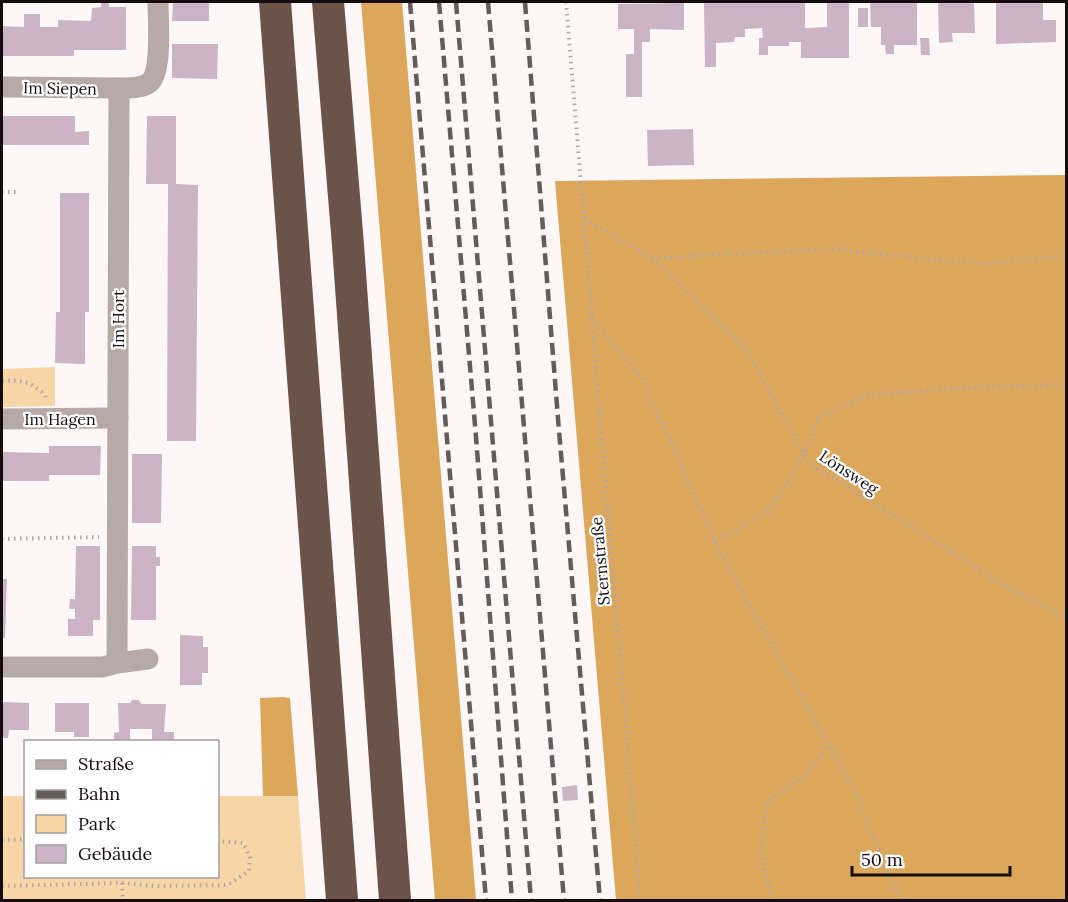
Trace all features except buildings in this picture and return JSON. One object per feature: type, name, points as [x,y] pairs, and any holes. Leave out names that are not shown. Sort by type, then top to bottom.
[{"type":"highway","points":[[274,2],[342,900]]},
{"type":"highway","points":[[328,2],[348,245],[395,900]]},
{"type":"street","points":[[119,88],[138,87],[150,82],[157,69],[158,2]]},
{"type":"street","name":"Im Siepen","points":[[2,87],[119,88]]},
{"type":"street","name":"Im Hort","points":[[117,663],[119,88]]},
{"type":"street","name":"Im Hagen","points":[[2,419],[118,418]]},
{"type":"street","points":[[2,667],[103,667],[148,659]]},
{"type":"path","name":"Sternstraße","points":[[566,2],[640,900]]},
{"type":"path","points":[[2,192],[18,192]]},
{"type":"path","name":"Lönsweg","points":[[584,219],[652,258],[744,347],[810,464],[1017,593],[1066,617]]},
{"type":"path","points":[[652,258],[832,249],[979,264],[1066,256]]},
{"type":"path","points":[[591,317],[642,378],[715,542],[856,793],[893,885],[903,900]]},
{"type":"path","points":[[2,381],[16,379],[35,385],[45,395],[47,418]]},
{"type":"path","points":[[715,542],[770,510],[805,453],[818,418],[867,395],[979,387],[1066,385]]},
{"type":"path","points":[[2,539],[117,537]]},
{"type":"path","points":[[771,900],[762,850],[766,801],[807,775],[828,743]]},
{"type":"path","points":[[2,840],[24,839]]},
{"type":"path","points":[[2,886],[122,883],[155,886],[228,885],[249,871],[250,857],[243,843],[219,841]]},
{"type":"path","points":[[122,883],[123,900]]},
{"type":"green space","points":[[55,367],[55,406],[2,407],[2,369]]},
{"type":"green space","points":[[2,796],[24,796],[24,878],[219,878],[219,796],[298,796],[306,900],[2,900]]},
{"type":"shaded area","points":[[361,2],[402,2],[476,900],[435,900]]},
{"type":"shaded area","points":[[1066,175],[1066,900],[616,900],[555,181]]},
{"type":"shaded area","points":[[260,698],[290,698],[298,796],[263,796]]},
{"type":"railway","points":[[410,2],[486,900]]},
{"type":"railway","points":[[439,2],[512,900]]},
{"type":"railway","points":[[456,2],[531,900]]},
{"type":"railway","points":[[488,2],[564,900]]},
{"type":"railway","points":[[525,2],[559,431],[600,900]]}]
